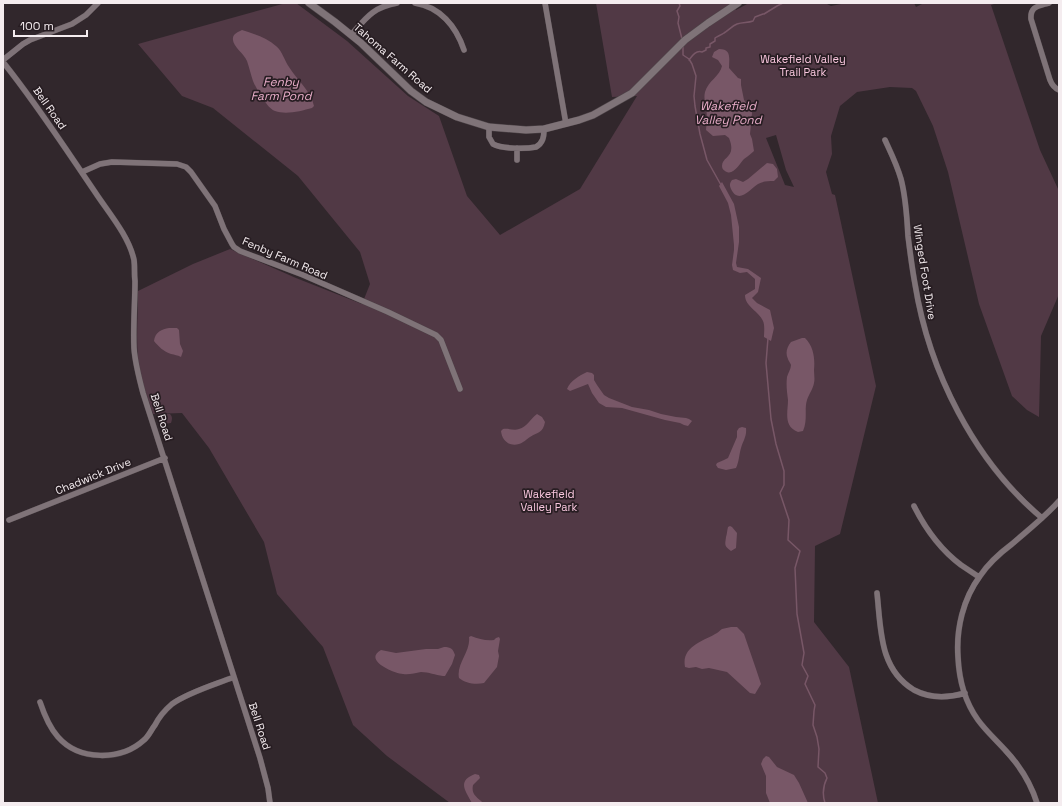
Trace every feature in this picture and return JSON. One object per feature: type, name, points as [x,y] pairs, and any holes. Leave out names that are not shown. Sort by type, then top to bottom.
[{"type":"street","points":[[3,61],[30,40],[72,24],[86,15],[98,3]]},
{"type":"street","name":"Tahoma Farm Road","points":[[309,3],[351,35],[411,91],[426,102],[457,117],[489,128],[511,129],[544,129],[566,124],[593,115],[632,93],[686,40],[738,3]]},
{"type":"street","points":[[351,35],[372,12],[385,6],[397,3]]},
{"type":"street","points":[[415,3],[425,4],[438,12],[448,21],[460,40],[464,50]]},
{"type":"street","points":[[546,3],[566,124]]},
{"type":"street","points":[[1049,3],[1036,6],[1032,12],[1031,19],[1050,80],[1052,85],[1059,90]]},
{"type":"street","name":"Bell Road","points":[[3,61],[82,172],[121,231],[132,252],[135,277],[134,348],[135,360],[143,393],[165,458],[266,780],[270,803]]},
{"type":"street","points":[[489,128],[489,137],[492,144],[499,147],[517,148],[533,148],[539,145],[542,141],[544,129]]},
{"type":"street","name":"Winged Foot Drive","points":[[885,140],[903,186],[918,302],[926,336],[940,375],[978,446],[1027,506],[1042,518]]},
{"type":"street","points":[[517,148],[517,160]]},
{"type":"street","name":"Fenby Farm Road","points":[[82,172],[100,164],[112,162],[177,164],[186,167],[214,206],[234,247],[302,275],[436,335],[441,340],[460,389]]},
{"type":"street","name":"Chadwick Drive","points":[[9,520],[165,458]]},
{"type":"street","points":[[1037,803],[1031,788],[1019,768],[1006,750],[977,719],[969,705],[961,681],[957,643],[963,611],[979,577],[999,556],[1059,501]]},
{"type":"street","points":[[914,506],[940,545],[961,565],[979,577]]},
{"type":"street","points":[[877,593],[885,651],[891,667],[899,678],[908,686],[917,691],[935,697],[949,697],[965,693]]},
{"type":"street","points":[[40,702],[53,730],[66,744],[82,752],[106,755],[116,754],[130,749],[144,740],[160,717],[173,704],[189,695],[234,677]]},
{"type":"green space","name":"Wakefield Valley Park","points":[[286,3],[296,3],[347,41],[408,96],[439,116],[467,196],[500,235],[580,189],[637,96],[612,97],[596,3],[734,3],[736,10],[749,3],[825,3],[831,6],[846,3],[914,3],[916,7],[924,3],[997,3],[991,5],[1040,150],[1059,191],[1059,294],[1041,336],[1039,417],[1027,410],[1012,396],[979,304],[948,172],[933,126],[916,91],[912,88],[890,87],[857,92],[840,106],[831,136],[832,154],[826,172],[832,194],[835,195],[876,386],[840,534],[815,546],[814,622],[849,667],[878,803],[450,803],[387,756],[353,725],[323,647],[277,594],[264,542],[209,448],[182,413],[153,414],[139,367],[137,334],[138,291],[193,264],[230,249],[296,278],[362,304],[370,284],[360,252],[298,176],[213,108],[182,96],[138,44]],"holes":[[[776,135],[786,170],[794,187],[785,185],[766,138]]]},
{"type":"green space","points":[[162,415],[171,415],[171,423],[164,424]]},
{"type":"water","name":"Fenby Farm Pond","points":[[242,30],[264,38],[278,48],[292,72],[310,95],[314,106],[312,108],[284,113],[273,110],[265,102],[253,81],[246,58],[233,42],[234,35]]},
{"type":"water","name":"Wakefield Valley Pond","points":[[719,49],[723,49],[728,53],[729,68],[738,78],[741,79],[744,100],[751,109],[752,113],[750,134],[754,151],[731,172],[724,171],[722,166],[731,149],[729,138],[725,135],[713,136],[706,130],[707,119],[704,98],[707,88],[721,70],[722,66],[718,60],[712,57],[714,52]]},
{"type":"water","points":[[767,163],[773,164],[777,169],[778,177],[774,181],[760,183],[741,196],[734,194],[730,186],[732,180],[736,179],[743,182]]},
{"type":"water","points":[[722,182],[734,204],[739,227],[737,267],[748,269],[761,278],[758,292],[752,298],[757,303],[770,310],[774,328],[771,341],[764,337],[763,321],[747,303],[745,295],[755,289],[755,279],[747,272],[740,273],[733,270],[734,245],[731,215],[728,203],[719,186]]},
{"type":"water","points":[[169,328],[177,328],[179,330],[180,344],[183,351],[181,357],[166,352],[154,341],[159,332]]},
{"type":"water","points":[[805,338],[812,349],[814,357],[814,380],[813,387],[806,404],[806,419],[803,431],[798,432],[790,426],[787,418],[787,377],[791,365],[787,357],[787,352],[791,342]]},
{"type":"water","points":[[587,372],[594,375],[594,380],[597,385],[604,395],[609,398],[632,407],[686,418],[692,421],[688,426],[622,408],[606,407],[599,403],[588,384],[570,391],[567,389],[573,381]]},
{"type":"water","points":[[537,414],[542,417],[545,422],[540,432],[516,445],[510,444],[503,438],[501,431],[503,429],[517,430],[522,428]]},
{"type":"water","points":[[742,427],[746,428],[746,434],[736,468],[726,470],[718,468],[716,465],[717,463],[728,458],[737,437],[737,431]]},
{"type":"water","points":[[730,526],[737,533],[736,548],[731,551],[725,544],[728,527]]},
{"type":"water","points":[[737,627],[744,634],[761,684],[755,694],[750,693],[727,672],[709,668],[702,669],[696,667],[685,667],[686,654],[690,649],[722,629]]},
{"type":"water","points":[[471,636],[485,640],[494,640],[499,637],[500,639],[497,667],[484,683],[470,683],[459,678],[460,668],[468,647],[469,637]]},
{"type":"water","points":[[444,647],[451,649],[455,655],[445,676],[424,672],[408,674],[398,673],[387,669],[377,662],[375,658],[376,654],[381,650],[396,653],[438,649]]},
{"type":"water","points":[[766,756],[769,757],[777,767],[794,775],[808,803],[770,803],[766,793],[766,776],[761,764]]},
{"type":"water","points":[[475,774],[479,775],[480,778],[473,785],[473,791],[475,796],[483,803],[472,803],[465,790],[464,783],[469,777]]},
{"type":"waterway","points":[[679,3],[680,6],[677,11],[682,39]]},
{"type":"waterway","points":[[689,60],[696,53],[706,50],[706,48],[710,47],[710,44],[715,41],[715,38],[737,24],[753,21],[755,17],[764,14],[783,3]]},
{"type":"waterway","points":[[683,47],[683,55],[689,59],[696,76],[694,96],[695,106],[707,160],[721,185]]},
{"type":"waterway","points":[[768,338],[766,363],[771,419],[776,444],[784,471],[784,485],[780,493],[789,520],[788,540],[800,551],[795,568],[797,614],[804,653],[802,665],[808,676],[805,684],[815,705],[813,725],[819,749],[818,767],[825,773],[827,778],[823,790],[825,803]]},
{"type":"park label","name":"Wakefield Valley Trail Park","points":[[803,65]]}]
